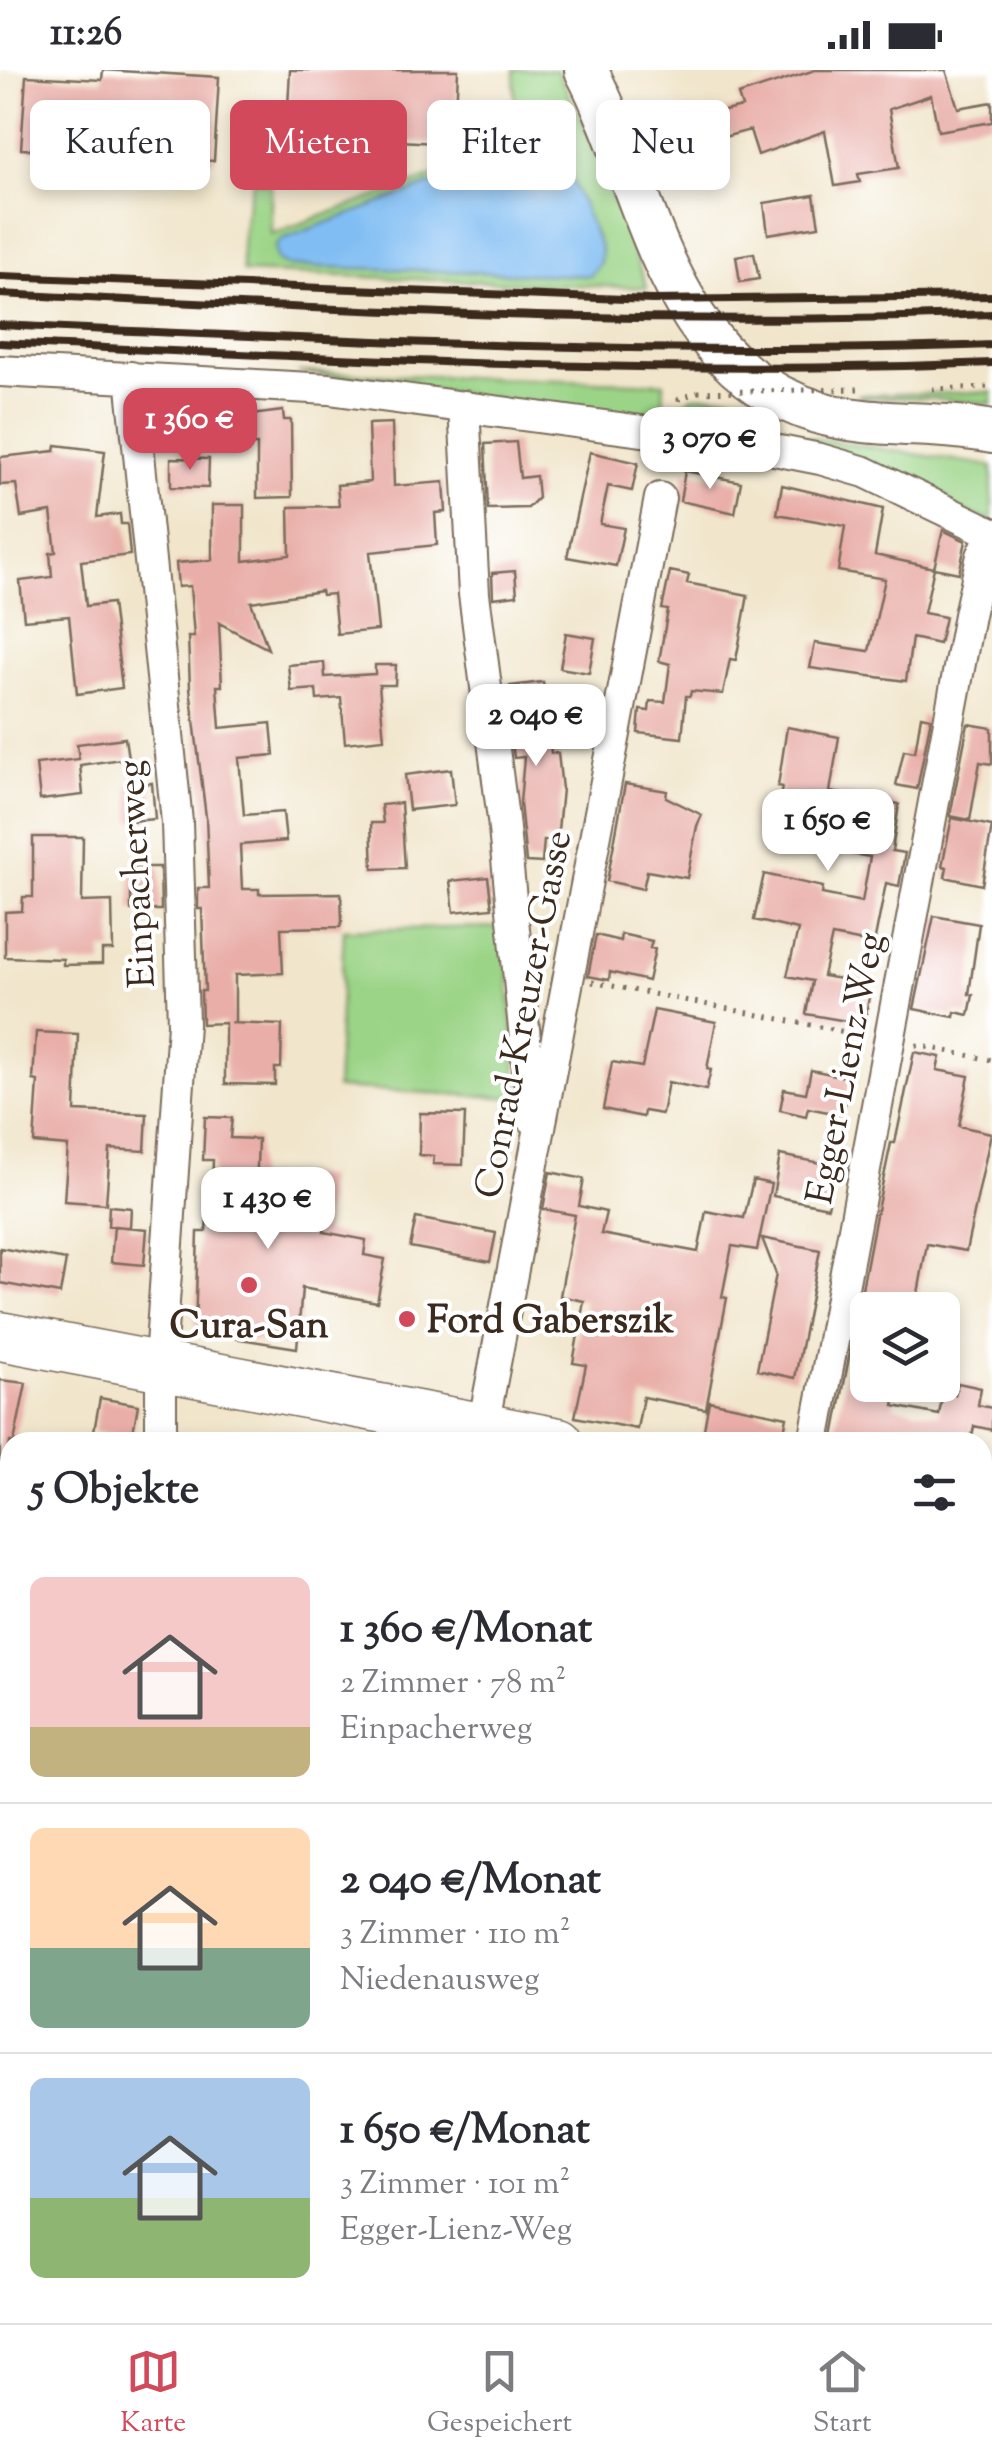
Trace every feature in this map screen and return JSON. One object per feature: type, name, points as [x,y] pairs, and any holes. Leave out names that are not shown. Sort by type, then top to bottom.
[{"type":"main road","points":[[586,70],[620,143],[673,282],[699,327],[728,360],[764,388],[818,412],[866,421],[992,432]]},
{"type":"main road","points":[[0,1336],[467,1432]]},
{"type":"street","points":[[0,372],[291,386],[720,441],[820,459],[886,480],[992,533]]},
{"type":"street","name":"Einpacherweg","points":[[132,377],[177,822],[183,1024],[160,1432]]},
{"type":"street","points":[[464,406],[474,594],[503,819],[536,1154]]},
{"type":"street","name":"Conrad-Kreuzer-Gasse","points":[[482,1432],[660,498]]},
{"type":"street","name":"Egger-Lienz-Weg","points":[[816,1432],[972,599],[992,533]]},
{"type":"path","points":[[674,421],[679,399],[698,392],[859,389]]},
{"type":"path","points":[[569,978],[992,1060]]},
{"type":"green space","points":[[514,70],[557,70],[572,100],[515,100]]},
{"type":"green space","points":[[576,109],[596,153],[596,190],[610,190],[647,288],[243,272],[244,226],[251,190],[271,190],[271,234],[395,190],[407,190],[407,186],[427,179],[427,190],[576,190]]},
{"type":"green space","points":[[298,372],[664,383],[663,413],[657,420]]},
{"type":"green space","points":[[992,392],[992,404],[930,398],[859,398],[859,395]]},
{"type":"green space","points":[[693,396],[730,396],[729,404],[722,404],[711,420],[678,419],[680,406]]},
{"type":"green space","points":[[722,424],[992,466],[992,521],[721,430]]},
{"type":"green space","points":[[505,927],[518,1098],[336,1088],[344,930]]},
{"type":"water","points":[[427,186],[427,190],[576,189],[601,249],[600,263],[590,276],[288,266],[277,260],[275,247],[282,239]]},
{"type":"building","points":[[103,70],[219,77],[214,161],[210,161],[210,100],[30,100],[30,149],[21,149],[26,76],[102,80]]},
{"type":"building","points":[[290,70],[458,70],[457,100],[427,100],[427,143],[407,141],[407,100],[288,100]]},
{"type":"building","points":[[815,70],[946,70],[958,108],[992,102],[992,122],[938,131],[931,95],[889,109],[899,168],[858,174],[860,182],[835,186],[825,131],[758,155],[750,130],[730,135],[730,110],[742,107],[738,95]]},
{"type":"building","points":[[814,195],[819,226],[768,234],[764,203]]},
{"type":"building","points":[[754,253],[759,279],[740,282],[736,256]]},
{"type":"building","points":[[283,411],[284,420],[291,420],[292,497],[257,498],[257,445],[250,445],[249,441],[200,441],[200,413],[228,414],[228,418]]},
{"type":"building","points":[[392,423],[394,486],[444,482],[446,512],[435,513],[437,545],[370,552],[378,630],[337,634],[333,594],[322,595],[321,591],[251,602],[268,649],[219,623],[220,728],[271,723],[274,755],[239,758],[244,815],[283,812],[286,841],[240,845],[242,889],[259,889],[259,894],[341,893],[342,922],[340,927],[281,928],[283,973],[235,975],[235,1023],[230,1023],[282,1025],[281,1068],[275,1068],[275,1085],[225,1084],[225,1023],[202,1024],[201,991],[205,991],[198,888],[209,888],[206,817],[190,688],[188,637],[194,637],[190,586],[178,587],[176,563],[212,560],[212,505],[244,505],[244,561],[290,555],[289,507],[339,506],[337,485],[370,482],[368,424]]},
{"type":"building","points":[[516,442],[520,478],[536,476],[538,498],[528,508],[488,509],[485,444]]},
{"type":"building","points":[[56,445],[105,451],[97,517],[120,514],[121,524],[127,524],[130,555],[81,561],[86,606],[112,603],[122,688],[77,694],[69,616],[24,620],[20,581],[52,577],[50,553],[56,552],[51,512],[21,517],[16,484],[0,485],[0,457],[55,451]]},
{"type":"building","points":[[590,452],[638,463],[632,491],[608,486],[600,524],[624,528],[616,566],[567,557]]},
{"type":"building","points":[[171,458],[209,459],[208,488],[171,487]]},
{"type":"building","points":[[685,471],[741,482],[735,513],[680,501]]},
{"type":"building","points":[[782,485],[883,509],[875,555],[934,568],[924,613],[945,617],[939,644],[912,638],[906,681],[810,668],[815,643],[869,651],[885,579],[838,571],[845,526],[777,514]]},
{"type":"building","points":[[943,530],[966,541],[959,573],[934,568]]},
{"type":"building","points":[[515,571],[517,595],[493,598],[492,573]]},
{"type":"building","points":[[670,571],[689,575],[687,583],[748,595],[736,660],[730,659],[723,694],[691,691],[686,696],[682,738],[638,733],[640,710],[649,711],[650,701],[665,702],[670,664],[659,661],[668,610],[662,609]]},
{"type":"building","points":[[566,633],[595,638],[589,673],[560,668]]},
{"type":"building","points":[[324,662],[325,677],[375,674],[375,665],[396,665],[395,685],[379,685],[384,739],[345,743],[341,698],[317,700],[316,689],[291,691],[288,665]]},
{"type":"building","points":[[543,682],[551,753],[558,753],[562,789],[557,841],[544,840],[542,863],[526,862],[520,803],[524,757],[514,758],[509,719],[513,719],[510,686]]},
{"type":"building","points":[[921,716],[931,718],[917,789],[896,785],[904,750],[915,752]]},
{"type":"building","points":[[968,724],[992,728],[992,764],[980,762],[970,820],[950,816]]},
{"type":"building","points":[[787,727],[839,737],[830,792],[899,804],[892,851],[905,853],[899,886],[886,883],[874,944],[832,936],[823,976],[864,983],[862,991],[870,992],[864,1024],[806,1014],[812,981],[787,976],[798,930],[754,920],[764,874],[823,887],[822,894],[862,902],[870,857],[852,854],[858,818],[819,810],[813,837],[774,829]]},
{"type":"building","points":[[125,738],[128,758],[80,765],[83,795],[40,800],[36,764],[79,759],[77,744]]},
{"type":"building","points":[[451,769],[455,805],[409,810],[405,775]]},
{"type":"building","points":[[152,783],[155,819],[131,821],[128,786]]},
{"type":"building","points":[[625,784],[667,791],[666,797],[702,815],[687,878],[647,871],[643,889],[607,881]]},
{"type":"building","points":[[401,803],[405,868],[373,869],[371,823],[383,823],[381,805]]},
{"type":"building","points":[[952,818],[992,826],[982,885],[945,877],[947,867],[942,866]]},
{"type":"building","points":[[33,837],[83,837],[82,902],[112,901],[113,950],[102,950],[102,964],[63,965],[63,959],[5,957],[5,912],[22,911],[23,897],[33,897]]},
{"type":"building","points":[[131,867],[160,867],[161,910],[131,910]]},
{"type":"building","points":[[488,877],[492,908],[454,912],[450,881]]},
{"type":"building","points":[[934,916],[979,924],[969,1015],[955,1012],[954,1017],[914,1009]]},
{"type":"building","points":[[621,934],[652,941],[650,948],[655,949],[648,981],[610,972],[609,980],[588,976],[596,935],[620,941]]},
{"type":"building","points":[[654,1010],[716,1022],[706,1090],[668,1082],[662,1114],[644,1111],[643,1117],[603,1109],[612,1062],[642,1067]]},
{"type":"building","points":[[36,1032],[78,1034],[75,1111],[147,1114],[145,1151],[110,1149],[106,1204],[64,1201],[68,1146],[34,1143]]},
{"type":"building","points":[[914,1052],[940,1057],[937,1070],[969,1076],[959,1126],[991,1133],[966,1251],[927,1244],[918,1292],[861,1292],[876,1215],[891,1143],[895,1143]]},
{"type":"building","points":[[811,1070],[850,1078],[843,1115],[808,1108],[806,1116],[780,1110],[784,1089],[806,1093]]},
{"type":"building","points":[[420,1113],[465,1114],[463,1165],[433,1164],[434,1156],[419,1155]]},
{"type":"building","points":[[205,1117],[232,1118],[230,1138],[258,1139],[255,1219],[304,1222],[307,1176],[327,1177],[324,1232],[366,1240],[364,1255],[385,1259],[377,1302],[302,1288],[297,1348],[195,1332],[198,1232],[206,1232],[207,1216],[211,1216],[213,1160],[203,1160]]},
{"type":"building","points":[[780,1155],[836,1166],[828,1207],[773,1196]]},
{"type":"building","points":[[550,1172],[584,1179],[579,1206],[606,1212],[601,1234],[698,1252],[706,1211],[744,1218],[753,1180],[771,1184],[757,1250],[732,1246],[722,1297],[727,1298],[706,1409],[643,1397],[637,1429],[575,1417],[586,1365],[573,1363],[584,1301],[560,1296],[575,1215],[543,1209]]},
{"type":"building","points":[[109,1206],[131,1208],[130,1227],[108,1226]]},
{"type":"building","points":[[416,1218],[496,1233],[490,1262],[410,1247]]},
{"type":"building","points":[[114,1226],[147,1229],[144,1265],[111,1262]]},
{"type":"building","points":[[762,1238],[820,1250],[795,1378],[757,1370],[776,1274]]},
{"type":"building","points":[[0,1248],[66,1260],[60,1294],[0,1283]]},
{"type":"building","points":[[850,1352],[850,1402],[895,1402],[894,1406],[939,1415],[941,1402],[960,1402],[960,1383],[981,1388],[978,1405],[992,1408],[992,1430],[974,1426],[973,1432],[835,1432]]},
{"type":"building","points":[[0,1380],[26,1383],[16,1432],[0,1432]]},
{"type":"building","points":[[100,1398],[138,1405],[133,1432],[94,1431]]},
{"type":"building","points":[[709,1401],[787,1417],[784,1432],[704,1432]]},
{"type":"railway","points":[[0,276],[652,300],[992,296]]},
{"type":"railway","points":[[0,294],[620,318],[992,314]]},
{"type":"railway","points":[[0,325],[620,348],[992,345]]},
{"type":"railway","points":[[0,343],[620,367],[992,363]]},
{"type":"place","name":"Cura-San","points":[[249,1285]]},
{"type":"place","name":"Ford Gaberszik","points":[[407,1319]]}]
